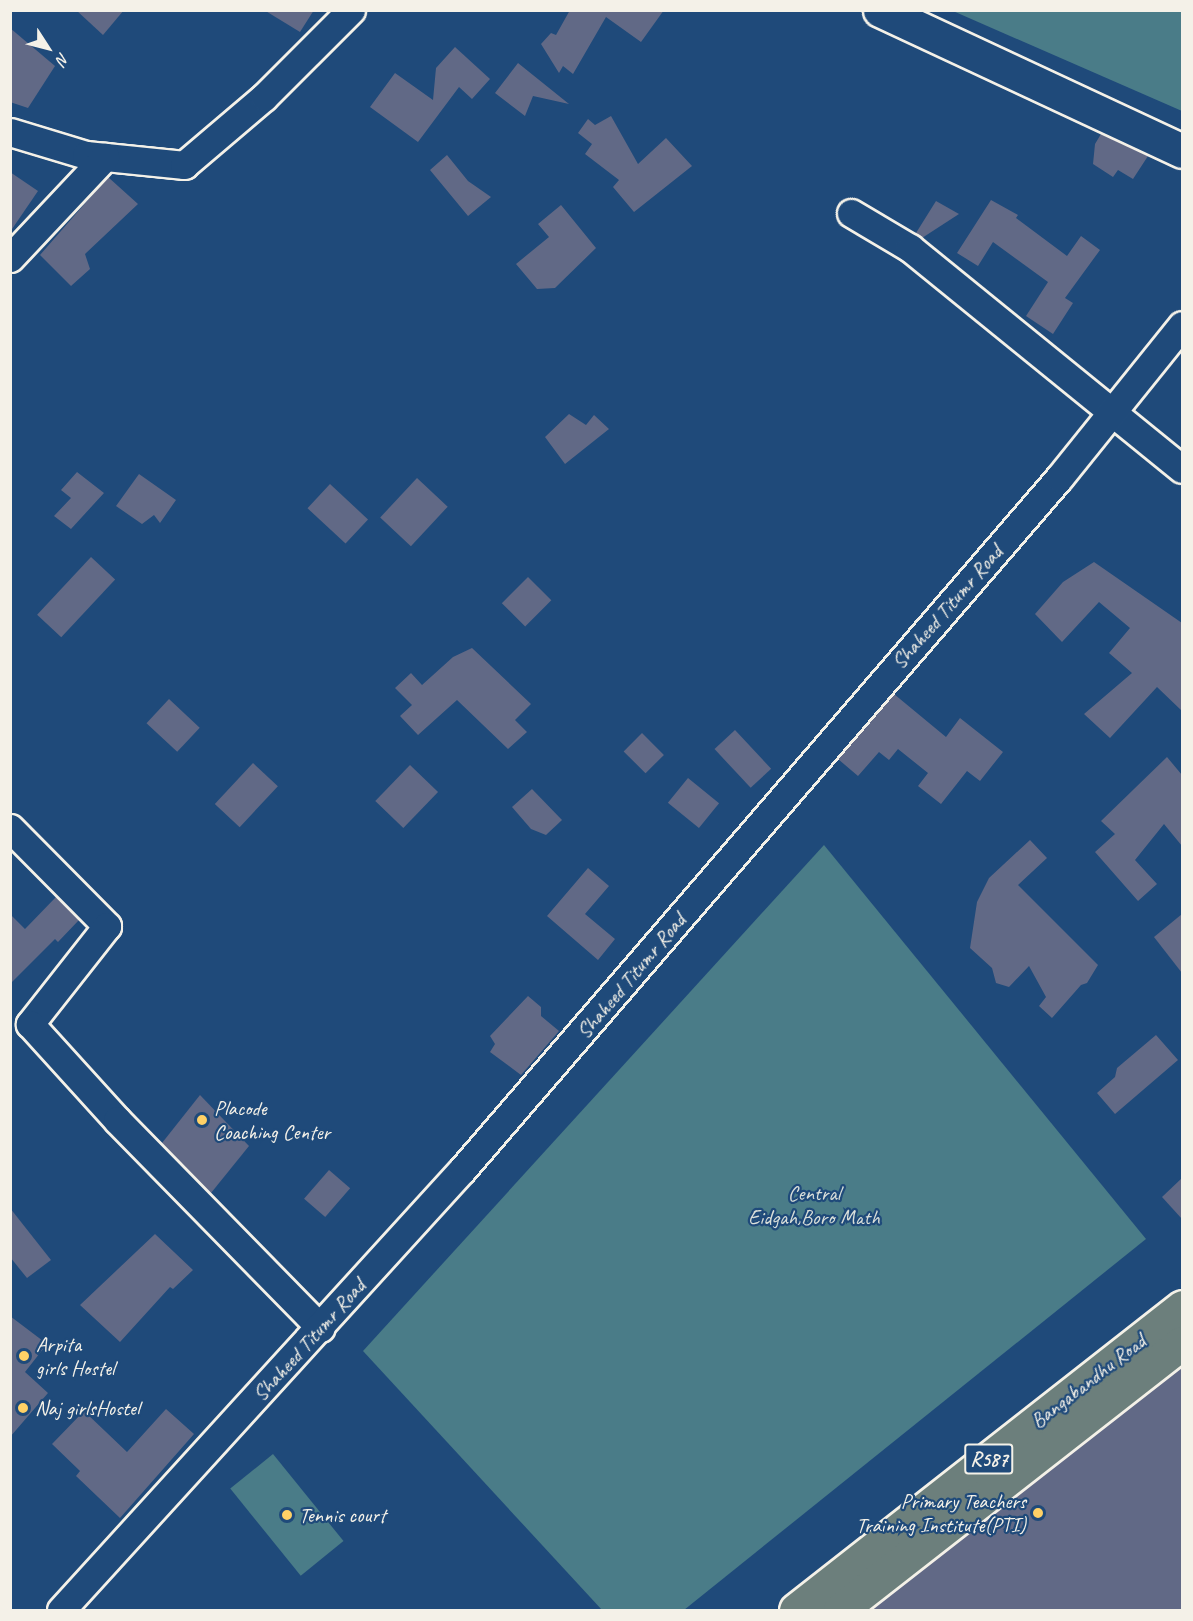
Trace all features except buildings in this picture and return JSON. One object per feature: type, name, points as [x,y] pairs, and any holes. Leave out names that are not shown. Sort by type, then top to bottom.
[{"type":"main road","name":"Bangabandhu Road","points":[[796,1611],[1182,1307]]},
{"type":"main road","name":"Bangabandhu Road","points":[[840,1611],[1182,1343]]},
{"type":"street","points":[[10,132],[86,155],[184,165],[264,97],[351,10]]},
{"type":"street","points":[[882,11],[1181,147]]},
{"type":"street","points":[[10,258],[105,157]]},
{"type":"street","points":[[850,213],[910,248],[1182,469]]},
{"type":"street","name":"Shaheed Titumr Road","points":[[61,1611],[321,1328],[566,1052],[1112,413],[1182,325]]},
{"type":"street","points":[[10,828],[107,927],[30,1024],[117,1120],[321,1328]]},
{"type":"green space","points":[[953,11],[1182,11],[1182,111]]},
{"type":"green space","name":"Central Eidgah,Boro Math","points":[[824,845],[1146,1239],[684,1610],[602,1610],[363,1351]]},
{"type":"green space","name":"Tennis court","points":[[273,1454],[343,1541],[301,1576],[230,1489]]},
{"type":"place","name":"Placode Coaching Center","points":[[202,1120]]},
{"type":"place","name":"Arpita girls Hostel","points":[[24,1356]]},
{"type":"place","name":"Naj girlsHostel","points":[[23,1408]]},
{"type":"place","name":"Primary Teachers Training Institute(PTI)","points":[[1038,1513]]},
{"type":"place","name":"Tennis court","points":[[287,1515]]}]
